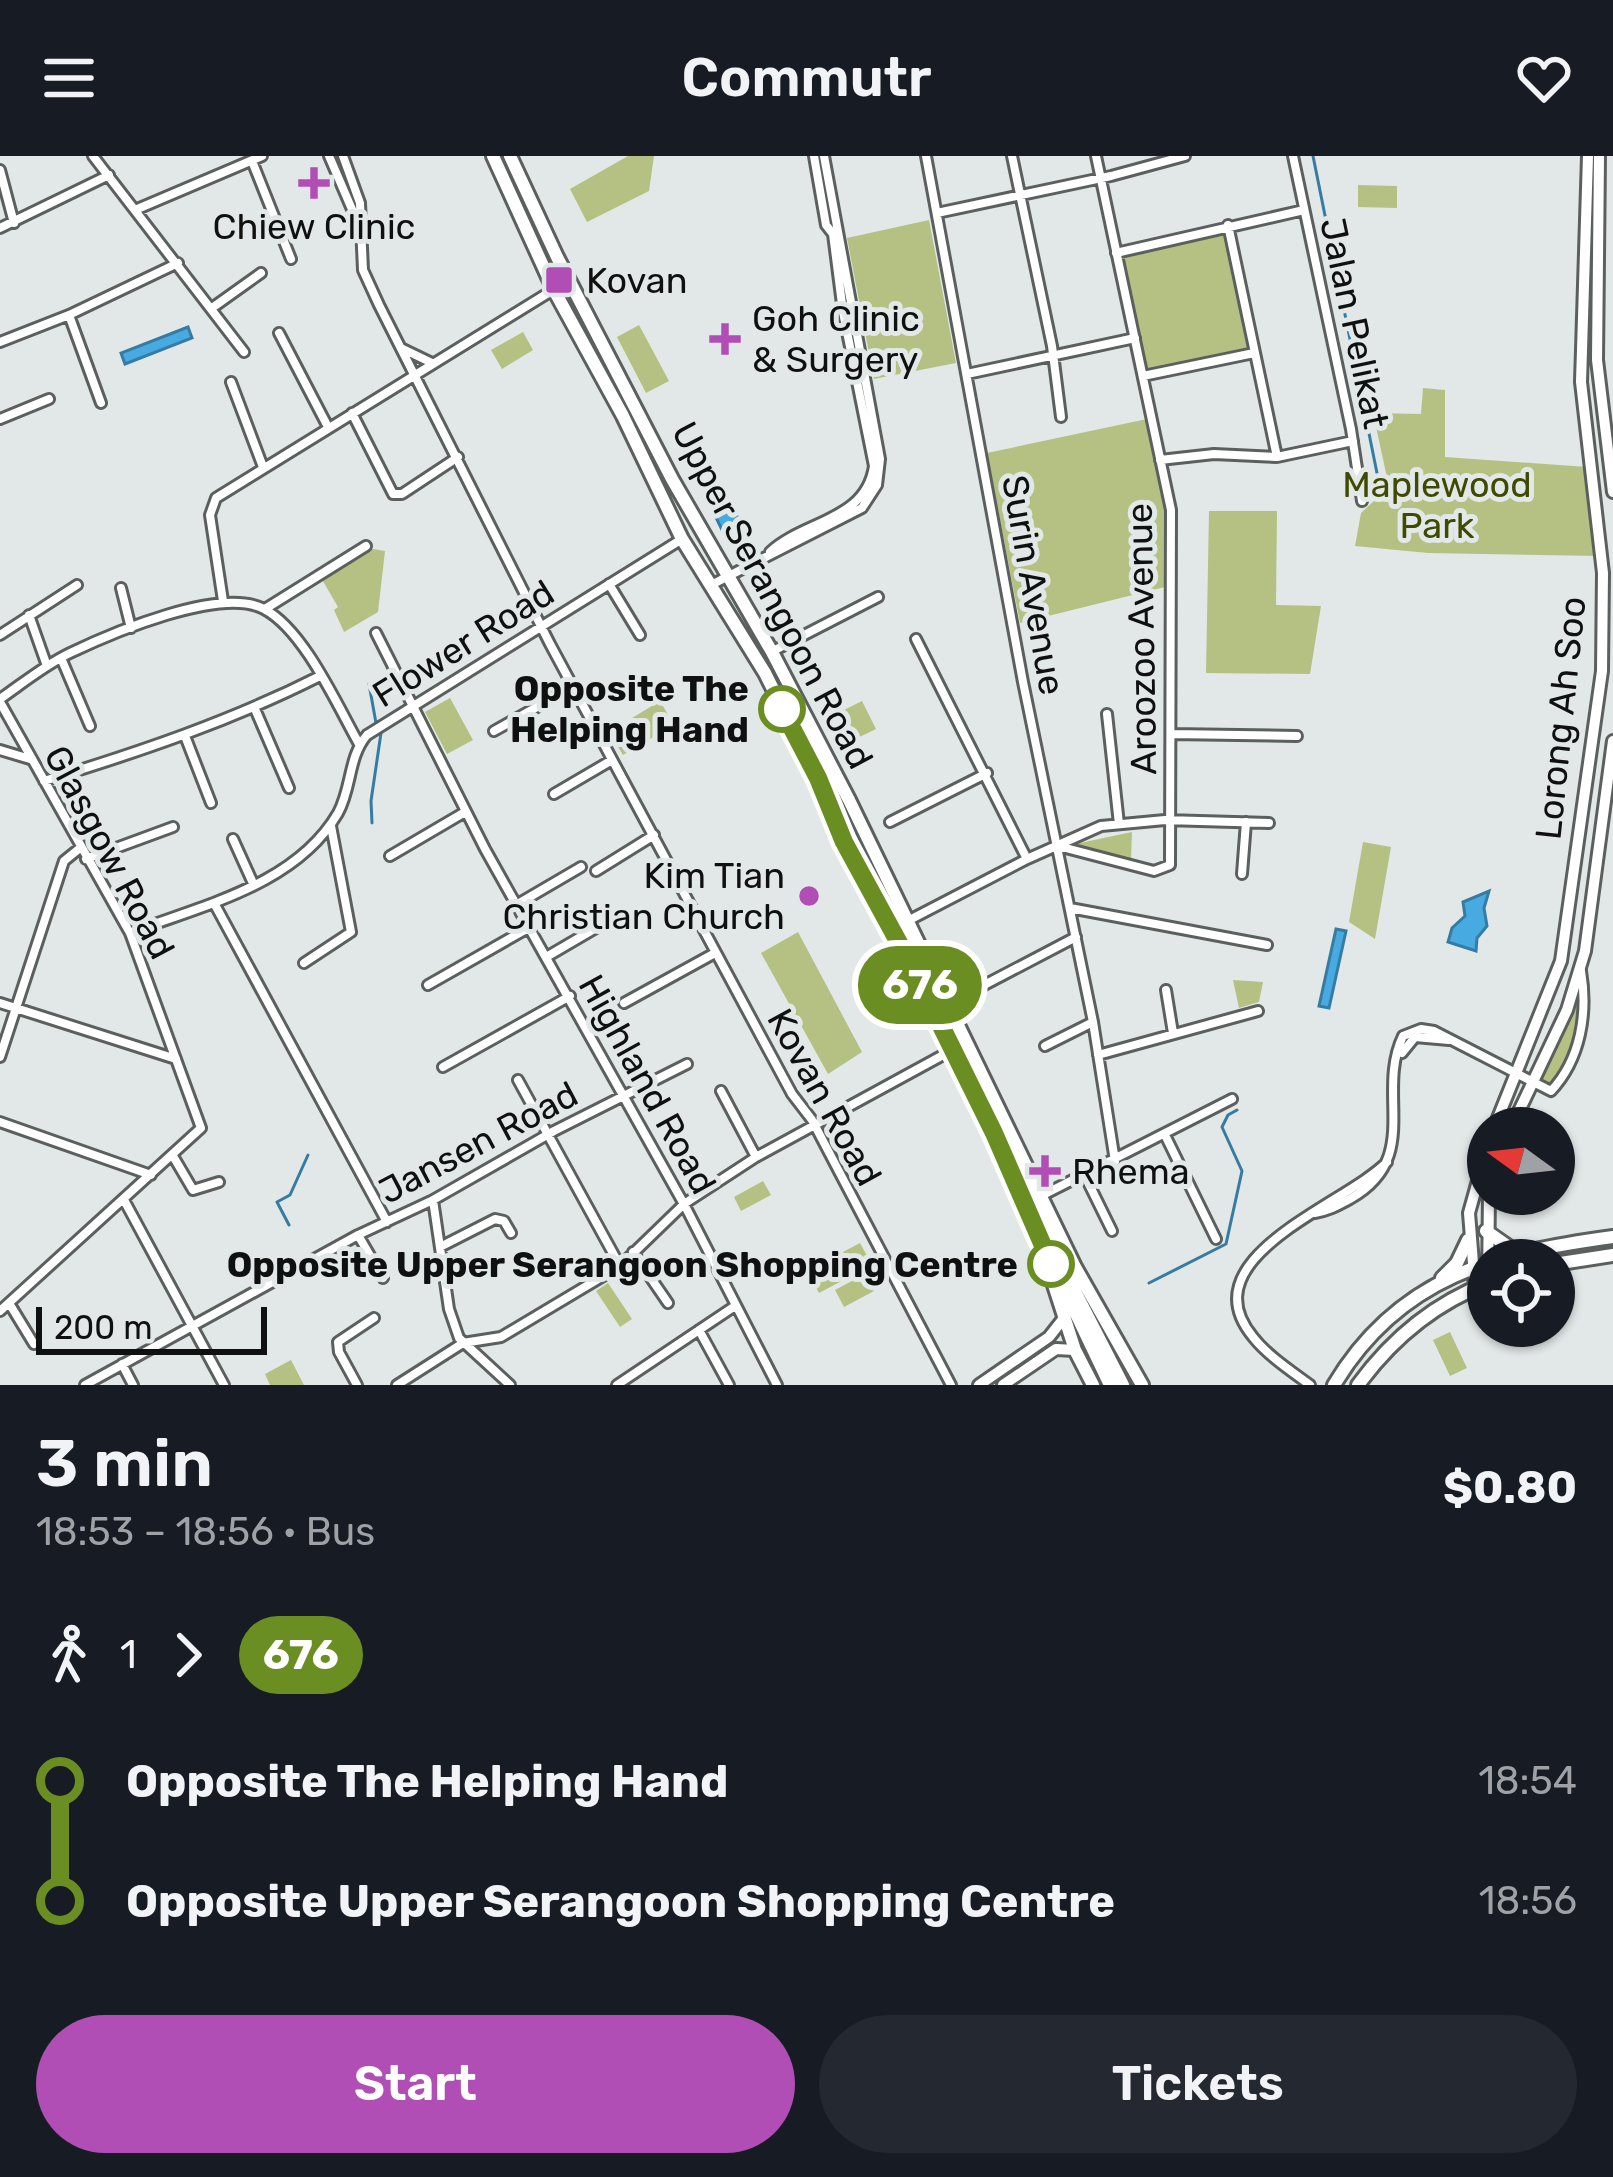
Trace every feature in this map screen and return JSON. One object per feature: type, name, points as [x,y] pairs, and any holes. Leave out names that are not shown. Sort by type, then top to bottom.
[{"type":"main road","name":"Upper Serangoon Road","points":[[493,156],[554,290],[623,416],[682,539],[765,673],[844,842],[1003,1151],[1093,1385]]},
{"type":"main road","name":"Upper Serangoon Road","points":[[510,156],[672,479],[772,652],[910,920],[1088,1293],[1142,1385]]},
{"type":"main road","name":"Lorong Ah Soo","points":[[1502,1107],[1561,962],[1602,671],[1604,598],[1583,414],[1588,156]]},
{"type":"main road","points":[[1599,156],[1597,335],[1613,492]]},
{"type":"main road","points":[[1582,336],[1588,325],[1597,335]]},
{"type":"main road","name":"Lorong Ah Soo","points":[[1521,1107],[1567,1010],[1582,960],[1613,741]]},
{"type":"main road","points":[[1502,1065],[1518,1066]]},
{"type":"main road","points":[[1022,1159],[1060,1262],[1123,1385]]},
{"type":"main road","points":[[1484,1239],[1487,1215]]},
{"type":"main road","points":[[1486,1231],[1497,1239]]},
{"type":"main road","points":[[1575,1243],[1613,1237]]},
{"type":"main road","points":[[1334,1385],[1370,1334],[1451,1270],[1467,1242]]},
{"type":"main road","points":[[1044,1254],[1110,1385]]},
{"type":"main road","points":[[1575,1261],[1613,1255]]},
{"type":"main road","points":[[1417,1296],[1467,1270]]},
{"type":"main road","points":[[1358,1385],[1384,1349],[1467,1295]]},
{"type":"main road","points":[[1003,1385],[1053,1343],[1064,1318]]},
{"type":"main road","points":[[979,1385],[1053,1343],[1076,1350]]},
{"type":"street","points":[[93,156],[244,352]]},
{"type":"street","name":"Kovan Road","points":[[328,156],[358,224]]},
{"type":"street","name":"Kovan Road","points":[[343,156],[360,203],[358,224],[366,279],[573,687],[792,1094],[814,1124],[951,1385]]},
{"type":"street","points":[[710,586],[854,506],[866,491],[874,466],[843,313],[833,234],[826,225],[814,156]]},
{"type":"street","points":[[769,553],[778,554],[862,508],[880,470],[824,156]]},
{"type":"street","name":"Surin Avenue","points":[[926,156],[1093,1022],[1115,1159]]},
{"type":"street","points":[[1012,156],[1061,417]]},
{"type":"street","name":"Aroozoo Avenue","points":[[1057,845],[1162,870],[1170,865],[1171,509],[1096,156]]},
{"type":"street","points":[[938,213],[1182,156]]},
{"type":"street","name":"Jalan Pelikat","points":[[1293,156],[1362,501]]},
{"type":"street","points":[[135,210],[257,158],[292,259]]},
{"type":"street","points":[[0,170],[14,223]]},
{"type":"street","points":[[0,228],[109,175]]},
{"type":"street","points":[[1116,253],[1304,210]]},
{"type":"street","points":[[1228,225],[1277,457]]},
{"type":"street","points":[[0,342],[70,315],[178,263]]},
{"type":"street","points":[[212,308],[261,273]]},
{"type":"street","points":[[224,602],[211,506],[219,496],[554,290]]},
{"type":"street","points":[[70,315],[101,403]]},
{"type":"street","points":[[279,333],[328,427]]},
{"type":"street","points":[[967,374],[1135,338]]},
{"type":"street","points":[[401,348],[432,364]]},
{"type":"street","points":[[1143,376],[1254,353]]},
{"type":"street","points":[[231,382],[263,467]]},
{"type":"street","points":[[0,419],[49,400]]},
{"type":"street","points":[[352,412],[395,495],[458,457]]},
{"type":"street","points":[[1160,460],[1214,454],[1277,457],[1353,441]]},
{"type":"street","name":"Flower Road","points":[[130,933],[214,902],[292,864],[331,824],[346,796],[359,744],[372,731],[682,539]]},
{"type":"street","points":[[265,609],[366,545]]},
{"type":"street","name":"Flower Road","points":[[609,584],[640,634]]},
{"type":"street","points":[[0,635],[77,585]]},
{"type":"street","points":[[121,588],[131,628]]},
{"type":"street","points":[[772,652],[878,597]]},
{"type":"street","points":[[0,700],[61,658],[131,628],[224,602],[245,602],[265,609],[284,624],[359,744]]},
{"type":"street","points":[[29,616],[47,666]]},
{"type":"street","name":"Highland Road","points":[[376,633],[465,812],[570,996],[777,1385]]},
{"type":"street","points":[[916,639],[1027,859]]},
{"type":"street","points":[[61,658],[90,727]]},
{"type":"street","points":[[44,781],[185,736],[255,709],[320,676]]},
{"type":"street","points":[[494,731],[573,687]]},
{"type":"street","name":"Glasgow Road","points":[[0,700],[130,933],[201,1128],[0,1311]]},
{"type":"street","points":[[255,709],[289,788]]},
{"type":"street","points":[[1107,714],[1119,824]]},
{"type":"street","points":[[1171,734],[1297,736]]},
{"type":"street","points":[[185,736],[211,803]]},
{"type":"street","points":[[0,750],[31,760]]},
{"type":"street","points":[[554,794],[612,760]]},
{"type":"street","points":[[890,822],[987,773]]},
{"type":"street","points":[[390,856],[465,812]]},
{"type":"street","points":[[892,929],[1101,826],[1170,820],[1269,823]]},
{"type":"street","points":[[1242,874],[1246,822]]},
{"type":"street","points":[[304,963],[351,932],[331,824]]},
{"type":"street","points":[[86,859],[173,827]]},
{"type":"street","points":[[596,872],[654,835]]},
{"type":"street","points":[[233,839],[252,881]]},
{"type":"street","points":[[0,1057],[64,861],[80,848]]},
{"type":"street","points":[[516,905],[581,867]]},
{"type":"street","points":[[214,902],[387,1222]]},
{"type":"street","points":[[1070,908],[1267,945]]},
{"type":"street","points":[[548,956],[601,925]]},
{"type":"street","points":[[428,985],[530,926]]},
{"type":"street","points":[[949,1004],[1076,937]]},
{"type":"street","points":[[624,1003],[716,953]]},
{"type":"street","name":"Lorong Ah Soo","points":[[1533,1083],[1555,1089],[1578,1046],[1585,1013],[1582,960]]},
{"type":"street","points":[[1166,990],[1173,1034]]},
{"type":"street","points":[[443,1067],[570,996]]},
{"type":"street","points":[[0,1003],[178,1060]]},
{"type":"street","points":[[1099,1055],[1258,1011]]},
{"type":"street","points":[[1045,1046],[1093,1022]]},
{"type":"street","points":[[1310,1385],[1253,1337],[1239,1312],[1238,1297],[1249,1262],[1264,1246],[1315,1214],[1370,1188],[1385,1172],[1397,1066],[1404,1045],[1415,1036],[1451,1040],[1502,1065]]},
{"type":"street","points":[[397,1385],[413,1381],[463,1343],[501,1336],[620,1266],[683,1204],[756,1156],[967,1042]]},
{"type":"street","name":"Jansen Road","points":[[85,1385],[358,1235],[434,1200],[687,1064]]},
{"type":"street","points":[[1518,1066],[1533,1083]]},
{"type":"street","points":[[518,1080],[620,1266]]},
{"type":"street","points":[[721,1091],[756,1156]]},
{"type":"street","points":[[1041,1198],[1232,1100]]},
{"type":"street","points":[[0,1122],[152,1175]]},
{"type":"street","points":[[1165,1135],[1216,1238]]},
{"type":"street","points":[[173,1156],[193,1190],[219,1182]]},
{"type":"street","points":[[1085,1175],[1112,1231]]},
{"type":"street","points":[[124,1200],[224,1385]]},
{"type":"street","points":[[434,1200],[449,1309],[463,1343],[511,1385]]},
{"type":"street","points":[[440,1247],[495,1220],[504,1221],[511,1233]]},
{"type":"street","name":"Jansen Road","points":[[358,1235],[382,1278]]},
{"type":"street","points":[[633,1252],[668,1303]]},
{"type":"street","points":[[9,1303],[34,1344]]},
{"type":"street","points":[[617,1385],[735,1306]]},
{"type":"street","points":[[358,1385],[338,1342],[374,1318]]},
{"type":"street","points":[[699,1330],[730,1385]]},
{"type":"street","points":[[122,1364],[133,1385]]},
{"type":"street","points":[[1368,1372],[1376,1385]]},
{"type":"green space","points":[[628,156],[654,156],[649,191],[587,222],[570,189]]},
{"type":"green space","points":[[1358,185],[1397,186],[1397,208],[1358,207]]},
{"type":"green space","points":[[929,220],[956,363],[874,379],[847,238]]},
{"type":"green space","points":[[1224,231],[1250,350],[1146,372],[1122,254]]},
{"type":"green space","points":[[639,325],[669,381],[646,393],[617,337]]},
{"type":"green space","points":[[523,332],[533,350],[502,369],[491,350]]},
{"type":"green space","name":"Maplewood Park","points":[[1423,388],[1445,390],[1445,457],[1588,467],[1599,556],[1428,553],[1355,546],[1361,513],[1389,487],[1373,413],[1421,414]]},
{"type":"green space","points":[[1147,419],[1168,510],[1165,587],[1020,623],[987,453]]},
{"type":"green space","points":[[1209,511],[1277,511],[1276,605],[1321,606],[1310,674],[1206,673]]},
{"type":"green space","points":[[367,548],[385,551],[378,612],[344,632],[334,610],[338,607],[320,576]]},
{"type":"green space","points":[[450,698],[473,740],[447,754],[425,712]]},
{"type":"green space","points":[[660,701],[674,725],[623,755],[609,732]]},
{"type":"green space","points":[[862,701],[876,729],[841,746],[828,718]]},
{"type":"green space","points":[[1132,832],[1131,861],[1075,844]]},
{"type":"green space","points":[[1363,842],[1391,847],[1375,939],[1349,922]]},
{"type":"green space","points":[[798,932],[862,1052],[828,1074],[761,953]]},
{"type":"green space","points":[[1233,980],[1263,982],[1259,1002],[1239,1008]]},
{"type":"green space","points":[[1576,993],[1580,994],[1572,1043],[1550,1087],[1539,1081],[1571,1015]]},
{"type":"green space","points":[[763,1181],[771,1195],[741,1211],[734,1197]]},
{"type":"green space","points":[[860,1243],[872,1265],[819,1293],[807,1271]]},
{"type":"green space","points":[[865,1274],[874,1291],[844,1307],[835,1290]]},
{"type":"green space","points":[[608,1283],[632,1319],[620,1327],[596,1291]]},
{"type":"green space","points":[[1450,1332],[1467,1368],[1450,1376],[1433,1340]]},
{"type":"green space","points":[[291,1360],[304,1385],[270,1385],[265,1374]]},
{"type":"water","points":[[188,327],[192,338],[125,364],[121,353]]},
{"type":"water","points":[[726,495],[741,524],[728,531],[722,530],[710,505]]},
{"type":"water","points":[[1489,891],[1484,908],[1487,926],[1477,938],[1476,951],[1448,942],[1452,928],[1465,916],[1463,902]]},
{"type":"water","points":[[1336,929],[1346,931],[1329,1008],[1319,1006]]},
{"type":"waterway","points":[[1313,156],[1380,488]]},
{"type":"waterway","points":[[369,684],[376,723]]},
{"type":"waterway","points":[[372,823],[381,733]]},
{"type":"waterway","points":[[1149,1283],[1226,1244],[1242,1171],[1222,1127],[1237,1110]]},
{"type":"waterway","points":[[289,1225],[277,1202],[290,1195],[308,1155]]},
{"type":"bus line","name":"676","points":[[782,709],[844,842],[994,1133],[1051,1264]]},
{"type":"place","name":"Chiew Clinic","points":[[314,183]]},
{"type":"place","name":"Kovan","points":[[559,280]]},
{"type":"place","name":"Goh Clinic & Surgery","points":[[725,339]]},
{"type":"place","name":"Opposite The Helping Hand","points":[[782,709]]},
{"type":"place","name":"Kim Tian Christian Church","points":[[809,896]]},
{"type":"place","name":"Rhema","points":[[1045,1171]]},
{"type":"place","name":"Opposite Upper Serangoon Shopping Centre","points":[[1051,1264]]}]
